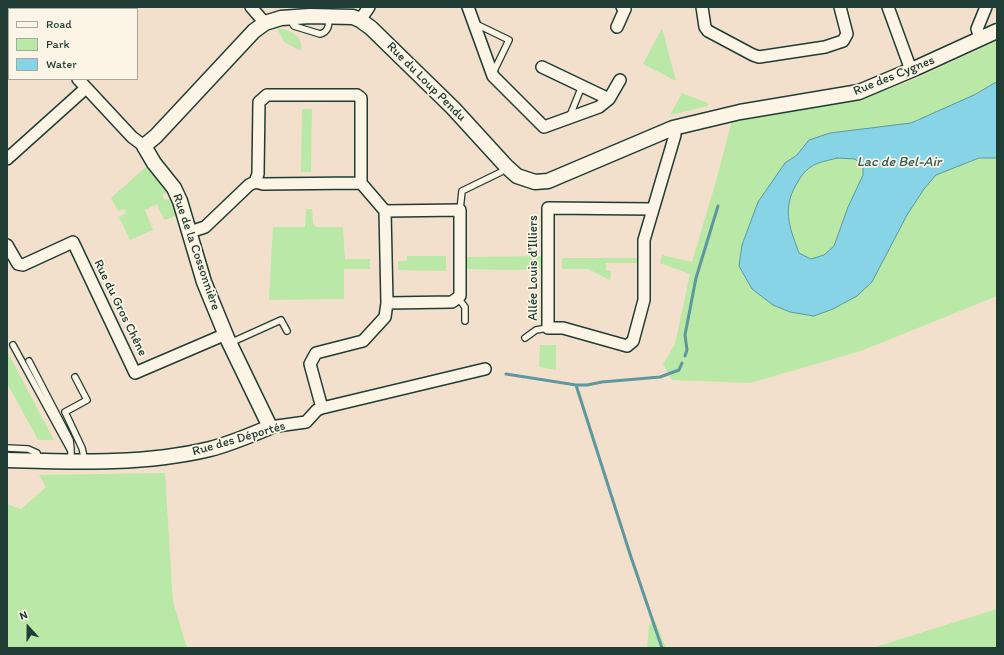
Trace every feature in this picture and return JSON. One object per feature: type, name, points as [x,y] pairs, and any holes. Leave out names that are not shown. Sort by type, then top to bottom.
[{"type":"street","points":[[251,7],[265,23]]},
{"type":"street","points":[[360,20],[369,7]]},
{"type":"street","points":[[468,7],[492,74],[544,127],[599,107],[609,99],[620,80]]},
{"type":"street","points":[[617,27],[625,9],[622,7]]},
{"type":"street","points":[[702,7],[705,27],[708,31],[753,56],[758,57],[825,48],[843,41],[846,34],[840,7]]},
{"type":"street","points":[[888,7],[911,70]]},
{"type":"street","points":[[981,38],[978,29],[986,7]]},
{"type":"street","name":"Rue du Loup Pendu","points":[[144,146],[156,136],[254,31],[265,23],[280,18],[322,13],[353,17],[371,28],[453,108],[506,166],[518,176],[526,180],[535,182],[548,180],[673,128],[733,114]]},
{"type":"street","name":"Rue des Cygnes","points":[[733,114],[851,95],[997,31]]},
{"type":"street","points":[[542,67],[609,99]]},
{"type":"street","name":"Rue de la Cossonnière","points":[[79,80],[132,137],[144,146],[154,163],[174,188],[190,232],[204,282],[228,339],[270,427]]},
{"type":"street","points":[[7,159],[86,88]]},
{"type":"street","points":[[255,182],[258,174],[259,102],[267,95],[357,95],[361,98],[361,183],[386,211],[387,303],[385,317],[363,341],[316,353],[310,364],[322,408]]},
{"type":"street","name":"Allée Louis d'Illiers","points":[[652,209],[548,208],[548,328],[563,328],[627,346],[634,341],[644,300],[644,240],[675,135],[673,128]]},
{"type":"street","points":[[190,232],[205,227],[248,185],[255,182],[263,184],[361,183]]},
{"type":"street","points":[[386,211],[460,210],[460,296],[452,302],[387,303]]},
{"type":"street","name":"Rue du Gros Chêne","points":[[7,245],[18,264],[23,265],[73,242],[136,373],[228,339]]},
{"type":"street","name":"Rue des Déportés","points":[[7,459],[39,461],[71,457],[85,462],[155,458],[211,449],[270,427],[306,422],[317,410],[322,408],[484,369]]},
{"type":"lane","points":[[474,23],[509,40],[492,74]]},
{"type":"lane","points":[[569,118],[582,86]]},
{"type":"lane","points":[[460,210],[462,191],[501,172],[506,166]]},
{"type":"lane","points":[[458,298],[465,307],[465,321]]},
{"type":"lane","points":[[228,339],[281,320],[287,331]]},
{"type":"lane","points":[[525,338],[536,330],[548,328]]},
{"type":"lane","points":[[13,345],[71,457]]},
{"type":"lane","points":[[29,361],[70,440],[71,457]]},
{"type":"lane","points":[[75,376],[87,400],[65,412],[82,448],[85,462]]},
{"type":"green space","points":[[277,28],[287,30],[295,35],[300,41],[301,51],[284,42]]},
{"type":"green space","points":[[662,28],[676,81],[643,64]]},
{"type":"green space","points":[[997,41],[997,296],[861,351],[750,383],[672,380],[663,364],[675,344],[690,274],[660,263],[662,255],[692,262],[732,120],[862,99],[915,79]]},
{"type":"green space","points":[[682,93],[708,103],[708,106],[670,115]]},
{"type":"green space","points":[[302,109],[312,109],[311,172],[301,172]]},
{"type":"green space","points":[[148,165],[167,193],[162,195],[165,200],[170,199],[178,215],[164,220],[157,204],[145,210],[153,230],[130,240],[119,217],[126,213],[125,209],[118,211],[111,198]]},
{"type":"green space","points":[[306,209],[312,209],[313,224],[317,227],[343,227],[345,259],[370,259],[370,269],[344,269],[344,299],[269,300],[273,227],[305,227]]},
{"type":"green space","points":[[407,256],[446,256],[446,271],[398,270],[398,261],[407,261]]},
{"type":"green space","points":[[543,256],[543,269],[467,269],[467,257]]},
{"type":"green space","points":[[562,258],[639,258],[640,263],[606,263],[606,270],[611,271],[610,280],[588,269],[562,269]]},
{"type":"green space","points":[[540,345],[556,345],[556,370],[539,367]]},
{"type":"green space","points":[[7,351],[54,440],[38,440],[7,383]]},
{"type":"green space","points":[[165,473],[173,602],[187,648],[7,648],[7,504],[21,509],[46,487],[39,475]]},
{"type":"green space","points":[[997,609],[997,648],[872,648]]},
{"type":"green space","points":[[655,621],[666,648],[647,648],[649,625]]},
{"type":"water","name":"Lac de Bel-Air","points":[[997,82],[997,158],[979,158],[936,175],[924,189],[907,215],[872,282],[857,296],[833,309],[814,316],[790,312],[773,305],[752,289],[739,266],[742,245],[758,202],[785,163],[797,155],[809,140],[830,133],[911,123],[974,95]],"holes":[[[837,158],[855,159],[863,166],[863,175],[848,207],[834,246],[824,255],[811,259],[799,253],[792,234],[788,216],[788,208],[793,190],[804,173],[813,165]]]},
{"type":"waterway","points":[[685,356],[687,350],[685,335],[696,278],[718,206]]},
{"type":"waterway","points":[[506,374],[576,385],[587,385],[602,382],[660,377],[679,370],[682,363]]},
{"type":"waterway","points":[[576,385],[662,648]]}]
